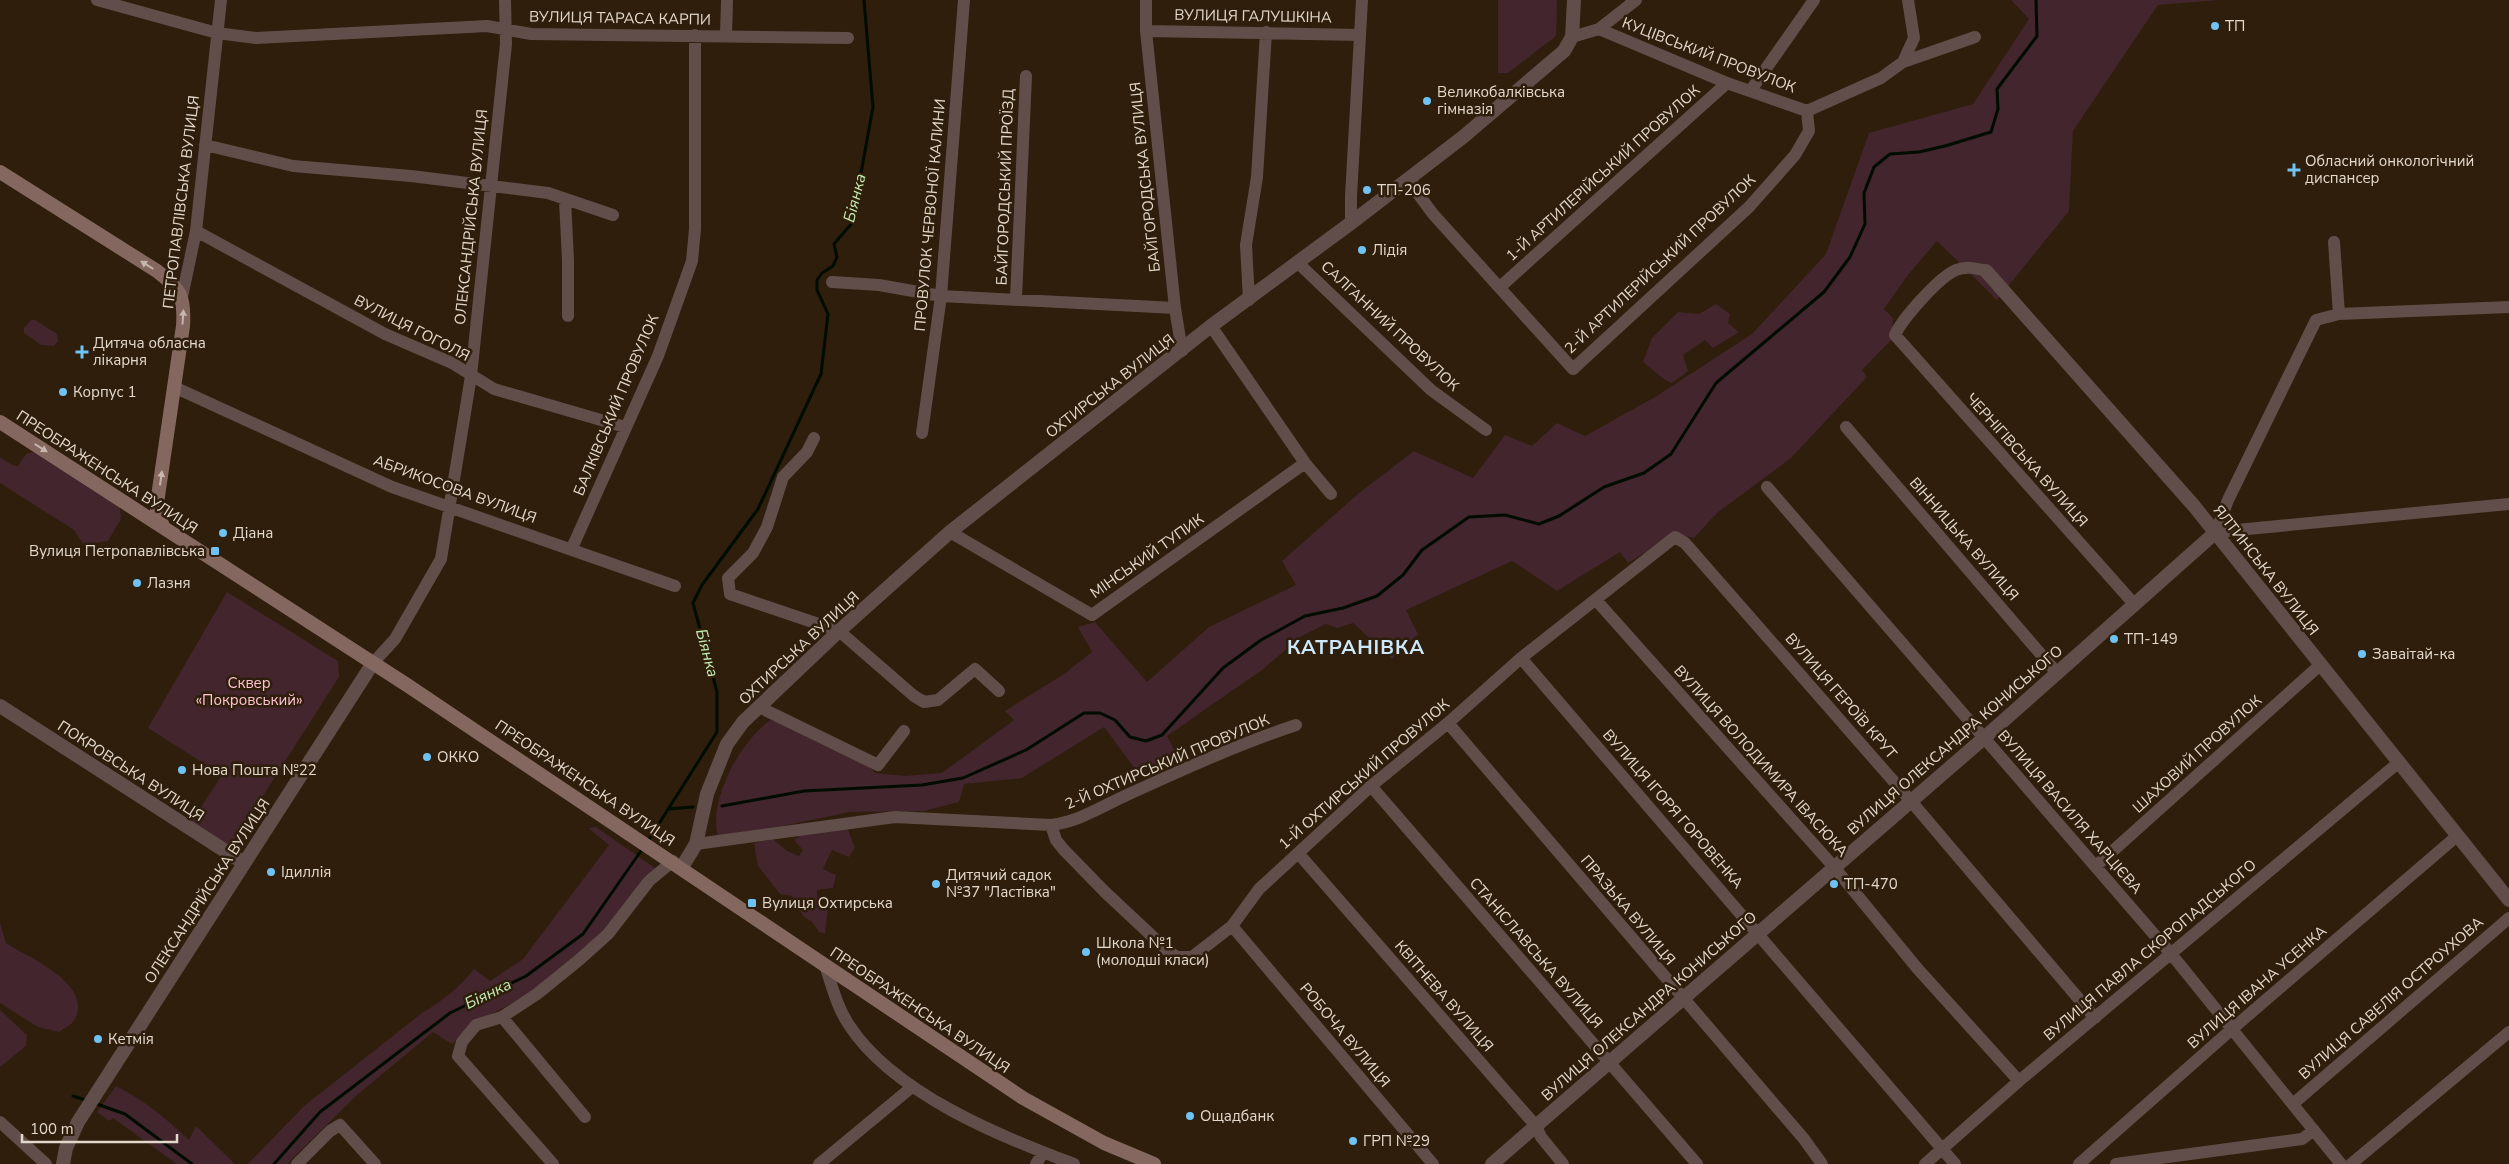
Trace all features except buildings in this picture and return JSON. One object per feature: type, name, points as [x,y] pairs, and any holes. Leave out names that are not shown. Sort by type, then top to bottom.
[{"type":"main road","points":[[0,172],[157,271],[172,283],[182,297]]},
{"type":"main road","name":"ПЕТРОПАВЛІВСЬКА ВУЛИЦЯ","points":[[163,526],[157,503],[182,326],[182,297]]},
{"type":"main road","name":"ПРЕОБРАЖЕНСЬКА ВУЛИЦЯ","points":[[0,422],[373,663],[672,861],[1023,1098],[1104,1143],[1154,1164]]},
{"type":"street","name":"ВУЛИЦЯ ТАРАСА КАРПИ","points":[[97,0],[217,32],[256,38],[487,26],[531,34],[848,38]]},
{"type":"street","name":"ПЕТРОПАВЛІВСЬКА ВУЛИЦЯ","points":[[182,297],[196,231],[221,0]]},
{"type":"street","name":"ОЛЕКСАНДРІЙСЬКА ВУЛИЦЯ","points":[[63,1164],[66,1148],[78,1122],[101,1084],[373,663],[395,639],[441,559],[471,376],[506,44],[505,0]]},
{"type":"street","points":[[726,35],[728,0]]},
{"type":"street","name":"ПРОВУЛОК ЧЕРВОНОЇ КАЛИНИ","points":[[922,433],[941,296],[964,0]]},
{"type":"street","name":"БАЙГОРОДСЬКА ВУЛИЦЯ","points":[[1146,0],[1146,31],[1175,308],[1182,351]]},
{"type":"street","points":[[1351,223],[1362,0]]},
{"type":"street","points":[[1574,0],[1572,37],[1599,29],[1636,0]]},
{"type":"street","points":[[1751,90],[1814,0]]},
{"type":"street","points":[[1903,62],[1914,38],[1908,0]]},
{"type":"street","name":"КУЦІВСЬКИЙ ПРОВУЛОК","points":[[1599,29],[1727,83],[1807,111]]},
{"type":"street","name":"ВУЛИЦЯ ГАЛУШКІНА","points":[[1146,31],[1360,35]]},
{"type":"street","points":[[1249,300],[1246,245],[1256,177],[1266,32]]},
{"type":"street","name":"БАЛКІВСЬКИЙ ПРОВУЛОК","points":[[572,548],[658,356],[692,261],[695,246],[695,35]]},
{"type":"street","name":"ОХТИРСЬКА ВУЛИЦЯ","points":[[672,861],[696,844],[707,794],[726,744],[743,722],[839,631],[950,532],[1182,351],[1211,326],[1249,300],[1463,137],[1564,52],[1572,37]]},
{"type":"street","points":[[1807,111],[1881,78],[1903,62],[1975,37]]},
{"type":"street","name":"БАЙГОРОДСЬКИЙ ПРОЇЗД","points":[[1016,298],[1026,76]]},
{"type":"street","name":"1-Й АРТИЛЕРІЙСЬКИЙ ПРОВУЛОК","points":[[1500,287],[1727,83]]},
{"type":"street","name":"2-Й АРТИЛЕРІЙСЬКИЙ ПРОВУЛОК","points":[[1500,287],[1573,369],[1749,207],[1795,155],[1809,131],[1807,111]]},
{"type":"street","points":[[206,145],[293,166],[490,184],[548,193],[613,215]]},
{"type":"street","points":[[1410,178],[1416,192],[1433,214],[1500,287]]},
{"type":"street","points":[[565,200],[568,251],[568,316]]},
{"type":"street","name":"ВУЛИЦЯ ГОГОЛЯ","points":[[196,231],[385,334],[452,363],[494,389],[625,427]]},
{"type":"street","points":[[2334,242],[2339,314]]},
{"type":"street","name":"САЛГАННИЙ ПРОВУЛОК","points":[[1298,262],[1431,390],[1486,430]]},
{"type":"street","name":"ЧЕРНІГІВСЬКА ВУЛИЦЯ","points":[[1986,271],[1969,267],[1954,271],[1912,309],[1900,324],[1895,335],[2135,605]]},
{"type":"street","name":"ЯЛТИНСЬКА ВУЛИЦЯ","points":[[1986,271],[2216,532],[2398,763],[2509,900]]},
{"type":"street","points":[[832,282],[879,285],[941,296],[1016,298],[1175,308]]},
{"type":"street","points":[[2509,307],[2339,314],[2316,320],[2228,500],[2216,532],[2509,504]]},
{"type":"street","points":[[1211,326],[1305,463],[1331,494]]},
{"type":"street","name":"АБРИКОСОВА ВУЛИЦЯ","points":[[174,387],[392,487],[572,548],[675,586]]},
{"type":"street","name":"ВІННИЦЬКА ВУЛИЦЯ","points":[[1846,427],[2057,673]]},
{"type":"street","points":[[814,438],[807,452],[783,477],[767,528],[753,553],[728,578],[730,594],[839,631],[914,696],[924,702],[938,700],[975,669],[999,691]]},
{"type":"street","name":"МІНСЬКИЙ ТУПИК","points":[[950,532],[1092,614],[1305,463]]},
{"type":"street","name":"ВУЛИЦЯ ВАСИЛЯ ХАРЦІЄВА","points":[[1767,487],[2172,955],[2294,1103],[2341,1164]]},
{"type":"street","name":"ВУЛИЦЯ ОЛЕКСАНДРА КОНИСЬКОГО","points":[[1492,1164],[1910,800],[1984,738],[2216,532]]},
{"type":"street","name":"1-Й ОХТИРСЬКИЙ ПРОВУЛОК","points":[[1051,825],[1056,840],[1064,850],[1105,892],[1168,951],[1177,957],[1192,957],[1232,926],[1259,889],[1370,786],[1448,723],[1521,658],[1675,537]]},
{"type":"street","name":"ВУЛИЦЯ ГЕРОЇВ КРУТ","points":[[1675,537],[1685,543],[1910,800],[2095,1018]]},
{"type":"street","name":"ВУЛИЦЯ ВОЛОДИМИРА ІВАСЮКА","points":[[1596,600],[1834,867],[1917,968],[2019,1081]]},
{"type":"street","name":"ВУЛИЦЯ ІГОРЯ ГОРОВЕНКА","points":[[1521,658],[1758,932],[1955,1164]]},
{"type":"street","name":"ШАХОВИЙ ПРОВУЛОК","points":[[2096,866],[2320,665]]},
{"type":"street","name":"ПОКРОВСЬКА ВУЛИЦЯ","points":[[0,706],[244,864]]},
{"type":"street","points":[[759,707],[878,764],[904,731]]},
{"type":"street","name":"ПРАЗЬКА ВУЛИЦЯ","points":[[1448,723],[1682,999],[1804,1139],[1822,1164]]},
{"type":"street","name":"2-Й ОХТИРСЬКИЙ ПРОВУЛОК","points":[[696,844],[895,817],[1051,825],[1072,822],[1260,737],[1296,725]]},
{"type":"street","name":"ВУЛИЦЯ ПАВЛА СКОРОПАДСЬКОГО","points":[[1925,1164],[2019,1081],[2172,955],[2398,763]]},
{"type":"street","name":"СТАНІСЛАВСЬКА ВУЛИЦЯ","points":[[1370,786],[1697,1164]]},
{"type":"street","name":"ВУЛИЦЯ ІВАНА УСЕНКА","points":[[2079,1164],[2232,1029],[2457,836]]},
{"type":"street","name":"КВІТНЕВА ВУЛИЦЯ","points":[[1298,853],[1536,1126],[1563,1164]]},
{"type":"street","points":[[554,1164],[458,1056],[462,1042],[476,1025],[502,1017],[537,994],[608,934],[648,881],[672,861]]},
{"type":"street","name":"ВУЛИЦЯ САВЕЛІЯ ОСТРОУХОВА","points":[[2294,1103],[2509,918]]},
{"type":"street","name":"РОБОЧА ВУЛИЦЯ","points":[[1232,926],[1433,1164]]},
{"type":"street","points":[[825,965],[837,1003],[850,1026],[874,1055],[912,1087],[1004,1136],[1074,1164]]},
{"type":"street","points":[[502,1017],[585,1117]]},
{"type":"street","points":[[2351,1164],[2509,1032]]},
{"type":"street","points":[[819,1164],[912,1087]]},
{"type":"street","points":[[0,1122],[46,1164]]},
{"type":"street","points":[[297,1164],[330,1131],[340,1125],[375,1164]]},
{"type":"street","points":[[2116,1164],[2302,1139],[2314,1130]]},
{"type":"street","points":[[1036,1164],[1043,1153]]},
{"type":"green space","points":[[1498,0],[1557,0],[1556,36],[1508,73],[1498,73]]},
{"type":"green space","points":[[2011,0],[2220,0],[2158,5],[2073,131],[2069,211],[1997,300],[1937,241],[1908,275],[1884,309],[1893,318],[1892,339],[1862,370],[1867,377],[1791,458],[1717,513],[1694,538],[1675,534],[1628,563],[1620,552],[1557,591],[1512,561],[1406,610],[1418,634],[1392,659],[1353,623],[1337,628],[1326,624],[1302,636],[1262,670],[1167,736],[1178,757],[1138,773],[1104,727],[1022,778],[964,784],[959,802],[924,811],[850,812],[719,839],[716,824],[717,807],[730,771],[751,739],[775,717],[866,763],[875,773],[905,776],[942,773],[1014,720],[1005,711],[1064,674],[1092,652],[1078,627],[1095,622],[1147,682],[1209,627],[1296,585],[1282,561],[1359,493],[1414,451],[1473,478],[1505,435],[1532,446],[1557,423],[1585,436],[1655,397],[1752,334],[1826,254],[1869,133],[1973,104],[2029,19]]},
{"type":"green space","points":[[1716,304],[1730,314],[1728,323],[1739,332],[1713,348],[1705,340],[1683,355],[1688,371],[1672,383],[1665,380],[1643,362],[1652,338],[1678,312],[1699,314]]},
{"type":"green space","points":[[31,320],[35,320],[57,334],[58,341],[54,346],[41,345],[24,333],[24,328]]},
{"type":"green space","points":[[34,452],[120,506],[121,519],[108,541],[84,545],[74,530],[0,483],[0,457],[12,465],[18,466],[27,453]]},
{"type":"green space","name":"Сквер «Покровський»","points":[[227,592],[338,661],[339,677],[229,849],[190,824],[222,775],[148,728]]},
{"type":"green space","points":[[596,827],[658,870],[606,931],[539,989],[471,1025],[452,1044],[433,1032],[357,1095],[287,1164],[248,1164],[304,1106],[422,1013],[450,994],[474,969],[490,981],[523,959],[609,845],[588,828]]},
{"type":"green space","points":[[847,827],[855,848],[849,857],[832,850],[823,869],[836,875],[833,888],[817,890],[817,902],[828,907],[825,934],[819,932],[812,922],[803,916],[792,896],[780,894],[758,866],[754,843],[773,839],[787,851],[799,856],[803,850],[794,840],[803,834]]},
{"type":"green space","points":[[0,923],[6,943],[56,974],[68,984],[75,995],[78,1008],[74,1021],[59,1032],[38,1027],[0,1003]]},
{"type":"green space","points":[[0,1010],[27,1035],[26,1046],[0,1067]]},
{"type":"green space","points":[[116,1086],[154,1110],[189,1140],[196,1126],[235,1164],[177,1164],[113,1118],[109,1121],[97,1112]]},
{"type":"waterway","name":"Біянка","points":[[648,841],[717,732],[717,692],[693,603],[702,585],[758,509],[821,374],[828,314],[817,290],[817,280],[822,273],[833,266],[837,257],[834,244],[852,223],[873,107],[864,0]]},
{"type":"waterway","points":[[722,806],[804,791],[922,785],[963,778],[1026,750],[1084,713],[1100,713],[1115,720],[1130,737],[1146,741],[1162,735],[1223,668],[1261,640],[1305,616],[1343,608],[1377,596],[1403,575],[1422,550],[1469,517],[1505,515],[1539,524],[1559,516],[1604,487],[1644,473],[1671,454],[1716,383],[1824,292],[1850,257],[1865,224],[1864,193],[1874,167],[1890,154],[1919,152],[1991,132],[1998,109],[1997,89],[2037,36],[2036,0]]},
{"type":"waterway","points":[[669,809],[693,807]]},
{"type":"waterway","name":"Біянка","points":[[274,1164],[320,1112],[450,1013],[526,976],[583,934],[643,848]]},
{"type":"waterway","name":"Біянка","points":[[73,1096],[88,1101]]},
{"type":"waterway","name":"Біянка","points":[[94,1103],[125,1114],[192,1164]]},
{"type":"place","name":"ТП","points":[[2215,26]]},
{"type":"place","name":"Великобалківська гімназія","points":[[1427,101]]},
{"type":"place","name":"Обласний онкологічний диспансер","points":[[2294,170]]},
{"type":"place","name":"ТП-206","points":[[1367,190]]},
{"type":"place","name":"Лідія","points":[[1362,250]]},
{"type":"place","name":"Дитяча обласна лікарня","points":[[82,352]]},
{"type":"place","name":"Корпус 1","points":[[63,392]]},
{"type":"place","name":"Діана","points":[[223,533]]},
{"type":"place","name":"Вулиця Петропавлівська","points":[[215,551]]},
{"type":"place","name":"Лазня","points":[[137,583]]},
{"type":"place","name":"ТП-149","points":[[2114,639]]},
{"type":"place","name":"Заваітай-ка","points":[[2362,654]]},
{"type":"place","name":"ОККО","points":[[427,757]]},
{"type":"place","name":"Нова Пошта №22","points":[[182,770]]},
{"type":"place","name":"Ідиллія","points":[[271,872]]},
{"type":"place","name":"Дитячий садок №37 \"Ластівка\"","points":[[936,884]]},
{"type":"place","name":"ТП-470","points":[[1834,884]]},
{"type":"place","name":"Вулиця Охтирська","points":[[752,903]]},
{"type":"place","name":"Школа №1 (молодші класи)","points":[[1086,952]]},
{"type":"place","name":"Кетмія","points":[[98,1039]]},
{"type":"place","name":"Ощадбанк","points":[[1190,1116]]},
{"type":"place","name":"ГРП №29","points":[[1353,1141]]},
{"type":"district","name":"КАТРАНІВКА","points":[[1356,647]]}]
